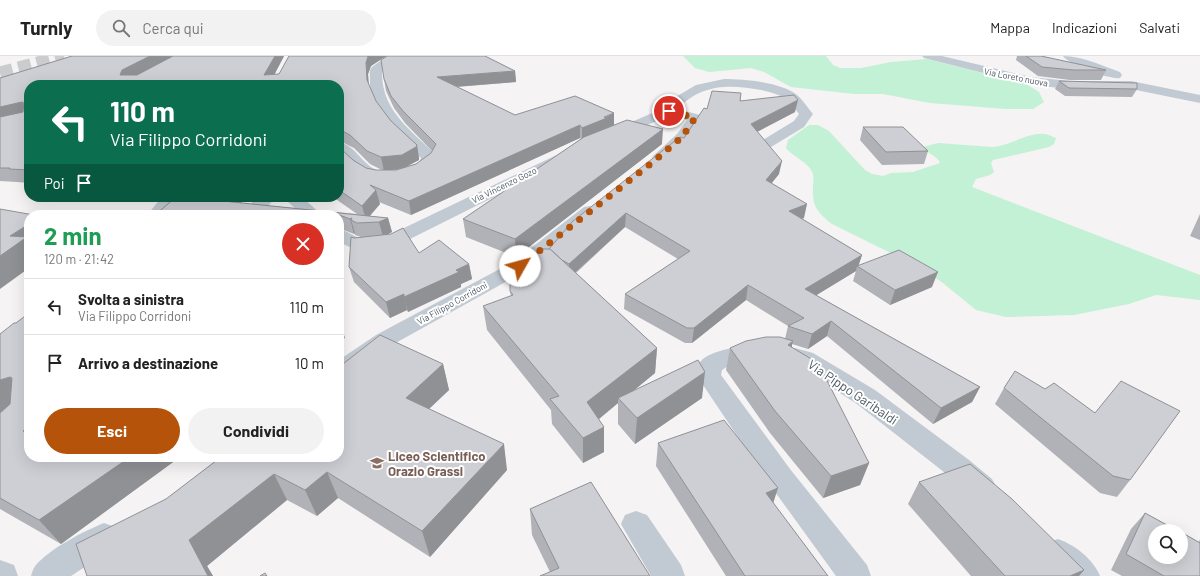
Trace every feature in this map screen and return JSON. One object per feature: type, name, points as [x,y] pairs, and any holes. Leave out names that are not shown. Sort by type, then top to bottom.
[{"type":"street","points":[[344,151],[357,163],[376,176],[386,177],[408,174],[425,166],[429,157],[388,115],[381,104],[375,78],[376,69],[388,61],[426,56]]},
{"type":"street","name":"Via Loreto nuova","points":[[928,56],[1031,81],[1070,85],[1131,85],[1200,99]]},
{"type":"street","points":[[1069,56],[1081,63],[1116,75]]},
{"type":"street","points":[[598,141],[669,111],[684,95],[702,87],[719,82],[737,82],[773,89],[791,96],[806,114],[799,124],[766,144]]},
{"type":"street","points":[[648,166],[682,137],[695,118],[669,111]]},
{"type":"street","name":"Via Vincenzo Gozo","points":[[344,237],[358,245],[387,243],[576,150]]},
{"type":"street","points":[[160,210],[167,202]]},
{"type":"street","points":[[255,210],[262,202]]},
{"type":"street","points":[[298,202],[307,210]]},
{"type":"street","name":"Via Filippo Corridoni","points":[[344,368],[384,340],[520,266],[601,202]]},
{"type":"street","name":"Via Pippo Garibaldi","points":[[855,576],[780,477],[709,376],[710,366],[720,360],[766,348],[805,359],[866,397],[959,468],[1001,504]]},
{"type":"street","points":[[47,576],[68,559],[128,522]]},
{"type":"street","points":[[636,524],[669,576]]},
{"type":"street","points":[[1036,535],[1084,576]]},
{"type":"green space","points":[[683,56],[826,56],[833,65],[840,68],[861,68],[891,62],[927,59],[1026,84],[1039,92],[1044,102],[1033,109],[1006,109],[930,103],[883,94],[854,94],[791,87],[764,72],[751,68],[709,72],[695,68]]},
{"type":"green space","points":[[809,125],[818,125],[829,131],[865,170],[872,174],[883,176],[891,173],[913,172],[940,163],[937,158],[923,147],[938,143],[992,147],[1038,134],[1047,134],[1056,138],[1054,144],[1049,147],[993,160],[991,163],[994,172],[990,175],[976,179],[972,187],[1200,275],[1200,300],[1156,295],[1129,304],[1074,315],[1006,317],[976,310],[943,283],[919,267],[832,224],[819,212],[813,199],[813,174],[811,170],[805,163],[786,148],[788,140]]},
{"type":"building","points":[[72,56],[150,56],[122,70],[120,75],[137,75],[173,56],[275,56],[264,75],[279,74],[289,56],[368,56],[366,63],[367,80],[376,101],[391,121],[417,145],[402,155],[381,157],[367,151],[350,135],[344,132],[344,80],[24,80],[24,103],[22,102],[0,107],[0,78]]},
{"type":"building","points":[[387,56],[485,56],[515,71],[437,77],[515,115],[575,96],[614,113],[604,117],[607,118],[582,128],[580,125],[409,201],[370,185],[376,190],[362,206],[344,193],[344,152],[353,160],[366,168],[376,170],[396,170],[416,164],[431,153],[436,144],[403,111],[391,96],[384,79],[381,60]]},
{"type":"building","points":[[1026,56],[1041,56],[1106,70],[1074,70],[1042,67]]},
{"type":"building","points":[[1059,81],[1137,83],[1137,89],[1069,88]]},
{"type":"building","points":[[712,91],[741,93],[740,101],[794,95],[798,100],[751,124],[782,161],[766,180],[807,204],[789,211],[862,255],[805,289],[980,387],[941,408],[831,321],[812,334],[788,326],[804,318],[748,285],[694,328],[687,328],[625,294],[690,251],[626,213],[569,264],[549,249],[573,221],[680,137],[684,138],[704,108],[707,109]]},
{"type":"building","points":[[24,103],[24,170],[0,168],[0,117],[23,112]]},
{"type":"building","points":[[627,120],[663,129],[515,239],[463,219],[584,137]]},
{"type":"building","points":[[863,127],[903,127],[928,151],[886,152]]},
{"type":"building","points":[[170,202],[233,202],[310,210],[161,210]]},
{"type":"building","points":[[0,209],[24,213],[24,227],[10,236],[24,237],[24,239],[0,256]]},
{"type":"building","points":[[344,213],[388,218],[379,222],[357,223],[351,220],[352,218],[350,219],[344,217]]},
{"type":"building","points":[[403,228],[419,253],[439,240],[469,264],[456,270],[459,272],[404,297],[404,294],[386,302],[349,267],[351,237],[354,238],[391,234]]},
{"type":"building","points":[[540,249],[550,249],[657,348],[587,402],[604,427],[583,438],[550,399],[559,396],[483,306],[513,295],[510,291],[510,283]]},
{"type":"building","points":[[899,250],[938,272],[895,290],[857,266]]},
{"type":"building","points":[[24,317],[24,462],[123,462],[39,520],[0,498],[0,413],[10,404],[12,378],[10,377],[0,380],[0,334]]},
{"type":"building","name":"Liceo Scientifico Orazio Grassi","points":[[380,335],[443,364],[406,398],[504,444],[422,531],[327,472],[305,490],[274,474],[189,540],[208,576],[87,576],[76,544],[166,499],[214,462],[344,462],[344,363]]},
{"type":"building","points":[[766,337],[780,337],[793,341],[788,345],[818,363],[869,463],[831,476],[775,411],[730,348],[746,341]]},
{"type":"building","points":[[698,360],[705,372],[637,418],[618,398]]},
{"type":"building","points":[[1015,371],[1045,389],[1054,383],[1095,413],[1121,381],[1180,411],[1130,480],[1113,476],[1004,388]]},
{"type":"building","points":[[724,420],[778,488],[766,493],[828,576],[745,576],[658,443]]},
{"type":"building","points":[[970,464],[1012,499],[1084,570],[1070,576],[1005,576],[919,482]]},
{"type":"building","points":[[591,482],[650,576],[540,576],[559,568],[530,509]]},
{"type":"building","points":[[1145,513],[1165,524],[1148,524],[1148,564],[1188,564],[1188,536],[1200,543],[1200,576],[1164,576],[1126,554]]},
{"type":"building","points":[[265,573],[267,576],[260,576]]},
{"type":"tunnel","points":[[0,73],[64,56]]},
{"type":"place","name":"Liceo Scientifico Orazio Grassi","points":[[377,463]]},
{"type":"route","points":[[520,266],[653,162],[682,137],[695,118],[669,111]]}]
